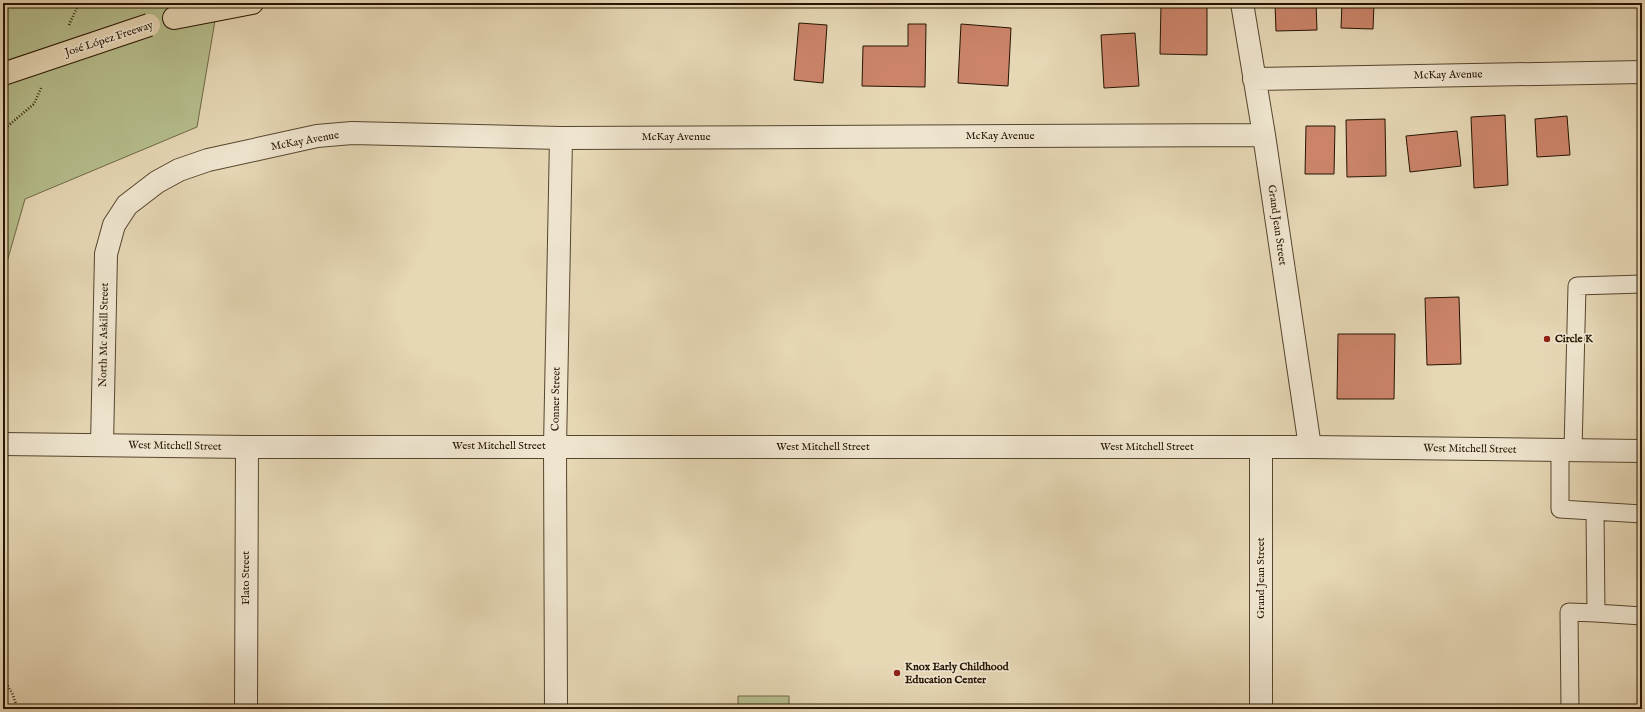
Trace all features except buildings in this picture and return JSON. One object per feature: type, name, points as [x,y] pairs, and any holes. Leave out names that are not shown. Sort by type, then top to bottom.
[{"type":"highway","name":"José López Freeway","points":[[3,74],[216,3]]},
{"type":"highway","points":[[174,18],[252,3]]},
{"type":"street","name":"Grand Jean Street","points":[[1242,3],[1264,135],[1310,447]]},
{"type":"street","name":"McKay Avenue","points":[[1254,79],[1642,72]]},
{"type":"street","name":"McKay Avenue","points":[[114,226],[127,204],[156,182],[179,170],[208,160],[317,136],[352,133],[561,138],[1264,135]]},
{"type":"street","name":"Conner Street","points":[[556,709],[555,447],[561,138]]},
{"type":"street","name":"North Mc Askill Street","points":[[102,445],[106,254],[114,226]]},
{"type":"street","name":"West Mitchell Street","points":[[3,444],[247,447],[1310,447],[1642,450]]},
{"type":"street","name":"Flato Street","points":[[246,709],[247,447]]},
{"type":"street","name":"Grand Jean Street","points":[[1261,448],[1261,709]]},
{"type":"lane","points":[[1642,284],[1577,286],[1567,450],[1560,509],[1642,514]]},
{"type":"lane","points":[[1595,511],[1596,613]]},
{"type":"lane","points":[[1570,709],[1569,612],[1642,616]]},
{"type":"path","points":[[3,678],[12,693],[18,709]]},
{"type":"green space","points":[[3,3],[218,3],[197,127],[25,199],[3,276]]},
{"type":"green space","points":[[738,696],[789,696],[789,709],[738,709]]},
{"type":"place","name":"Circle K","points":[[1547,339]]},
{"type":"place","name":"Knox Early Childhood Education Center","points":[[897,673]]}]
